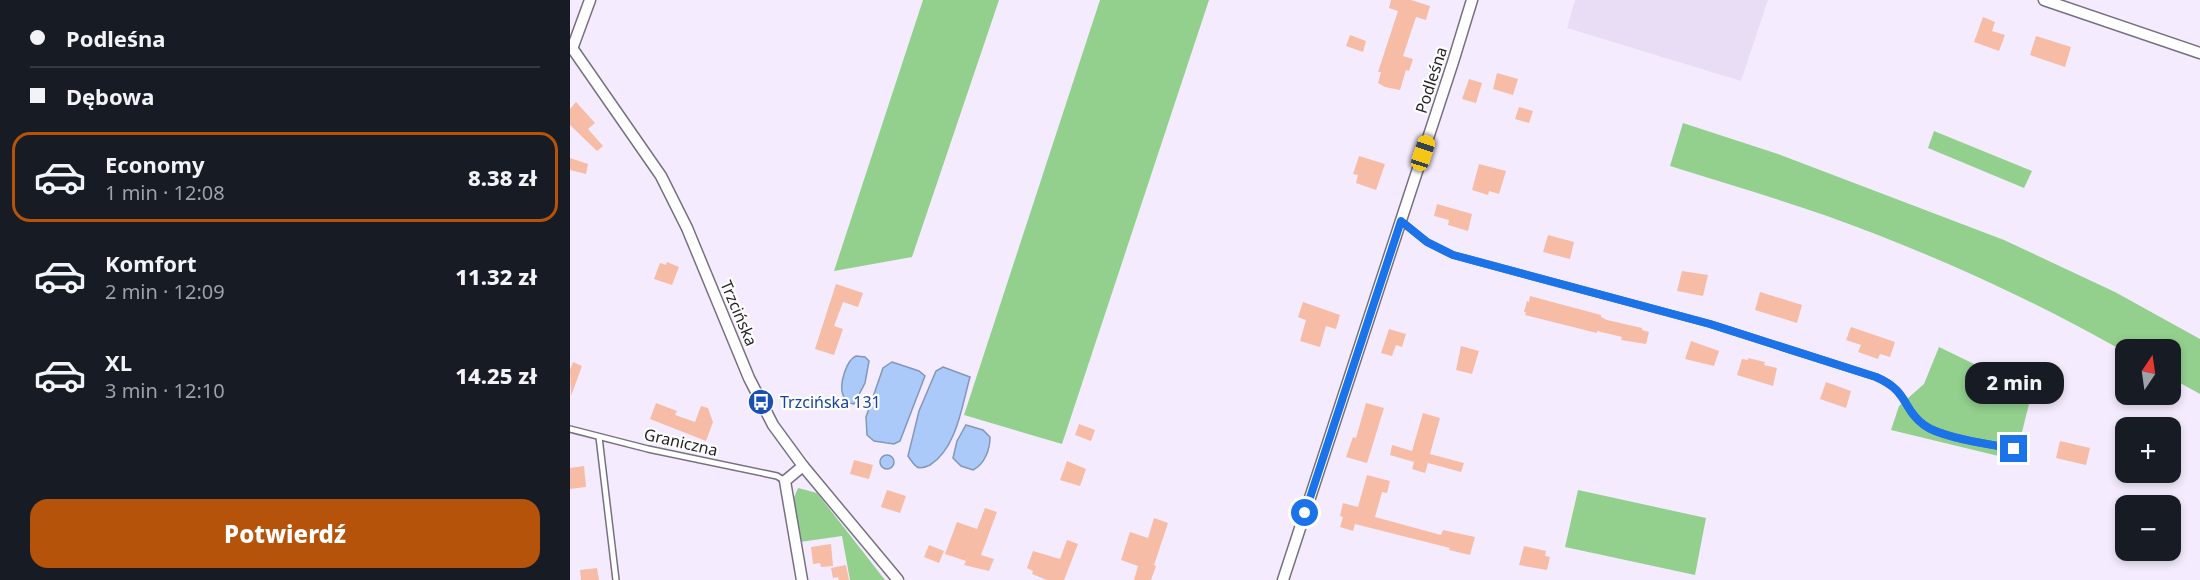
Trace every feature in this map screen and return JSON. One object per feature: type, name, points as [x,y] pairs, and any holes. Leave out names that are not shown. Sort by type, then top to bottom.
[{"type":"street","points":[[571,47],[590,0]]},
{"type":"street","name":"Podleśna","points":[[1283,580],[1472,0]]},
{"type":"street","points":[[2044,0],[2200,53]]},
{"type":"street","name":"Trzcińska","points":[[571,47],[662,176],[687,228],[765,411],[803,466],[898,580]]},
{"type":"street","points":[[802,580],[785,481],[803,466]]},
{"type":"lane","points":[[1401,221],[1427,242],[1453,255],[1710,324],[1876,377],[1899,391],[1925,426],[1945,434],[2014,449]]},
{"type":"lane","name":"Graniczna","points":[[570,429],[698,460],[777,476],[785,481]]},
{"type":"lane","points":[[599,437],[616,580]]},
{"type":"shaded area","points":[[1575,0],[1768,0],[1741,81],[1567,28]]},
{"type":"green space","points":[[923,0],[999,0],[912,257],[834,271]]},
{"type":"green space","points":[[1100,0],[1209,0],[1062,444],[964,415]]},
{"type":"green space","points":[[1683,123],[1778,154],[2004,240],[2115,292],[2200,339],[2200,394],[2181,384],[2181,339],[2115,339],[2115,346],[2016,295],[1904,245],[1807,209],[1670,166]]},
{"type":"green space","points":[[1934,131],[2032,171],[2024,188],[1928,148]]},
{"type":"green space","points":[[1939,347],[2032,392],[2015,460],[1891,430],[1899,406],[1924,384]]},
{"type":"green space","points":[[798,488],[817,493],[885,580],[850,580],[842,536],[800,542],[793,500]]},
{"type":"green space","points":[[1578,490],[1706,518],[1695,575],[1565,547]]},
{"type":"water","points":[[856,356],[865,357],[869,361],[865,383],[854,404],[849,403],[844,397],[842,385],[846,367]]},
{"type":"water","points":[[892,362],[919,371],[925,376],[900,441],[894,444],[874,441],[867,435],[866,417],[883,368]]},
{"type":"water","points":[[943,367],[970,377],[961,413],[947,448],[930,465],[919,468],[908,456],[919,411],[936,371]]},
{"type":"water","points":[[966,425],[983,430],[990,437],[986,456],[973,470],[961,466],[953,458],[957,441]]},
{"type":"water","points":[[884,455],[890,455],[894,462],[890,469],[884,469],[880,465],[880,459]]},
{"type":"building","points":[[1391,0],[1411,0],[1430,6],[1426,20],[1416,17],[1403,56],[1413,59],[1409,71],[1406,70],[1400,90],[1378,83],[1381,72],[1378,72],[1398,11],[1389,8]]},
{"type":"building","points":[[1983,17],[1995,22],[1992,31],[2005,35],[1999,51],[1974,42]]},
{"type":"building","points":[[1350,35],[1366,41],[1363,52],[1346,46]]},
{"type":"building","points":[[2036,36],[2071,47],[2065,67],[2030,55]]},
{"type":"building","points":[[1497,73],[1518,79],[1513,95],[1493,89]]},
{"type":"building","points":[[1469,79],[1482,83],[1476,103],[1462,99]]},
{"type":"building","points":[[576,102],[595,123],[588,129],[603,146],[597,151],[570,125],[570,109]]},
{"type":"building","points":[[1519,107],[1533,111],[1529,123],[1515,119]]},
{"type":"building","points":[[1359,156],[1385,164],[1376,190],[1356,183],[1358,175],[1353,174]]},
{"type":"building","points":[[570,158],[588,164],[586,174],[570,170]]},
{"type":"building","points":[[1479,164],[1506,171],[1499,194],[1489,191],[1488,195],[1472,190]]},
{"type":"building","points":[[1437,204],[1472,214],[1468,231],[1448,225],[1449,220],[1434,216]]},
{"type":"building","points":[[1548,235],[1574,242],[1570,259],[1543,252]]},
{"type":"building","points":[[667,262],[679,267],[672,285],[654,279],[660,263],[666,265]]},
{"type":"building","points":[[1682,271],[1708,275],[1703,296],[1677,291]]},
{"type":"building","points":[[836,284],[863,293],[858,307],[843,302],[834,326],[843,329],[834,355],[815,349]]},
{"type":"building","points":[[1760,292],[1802,305],[1797,323],[1755,310]]},
{"type":"building","points":[[1530,296],[1601,315],[1607,320],[1642,328],[1649,332],[1646,344],[1621,340],[1622,337],[1525,315]]},
{"type":"building","points":[[1303,302],[1340,315],[1336,329],[1326,326],[1320,347],[1300,341],[1306,320],[1298,317]]},
{"type":"building","points":[[1851,327],[1895,342],[1890,357],[1880,354],[1878,359],[1858,352],[1861,345],[1846,340]]},
{"type":"building","points":[[1389,329],[1406,334],[1402,347],[1396,345],[1392,356],[1381,353]]},
{"type":"building","points":[[1691,341],[1719,351],[1714,366],[1685,359]]},
{"type":"building","points":[[1461,346],[1479,351],[1472,374],[1456,370]]},
{"type":"building","points":[[1748,358],[1777,368],[1773,386],[1737,375],[1742,359],[1748,360]]},
{"type":"building","points":[[573,362],[582,366],[571,396],[570,370]]},
{"type":"building","points":[[1826,382],[1851,391],[1846,408],[1820,399]]},
{"type":"building","points":[[656,403],[677,411],[675,415],[695,422],[701,406],[708,408],[713,422],[706,441],[650,419]]},
{"type":"building","points":[[1366,403],[1384,408],[1367,463],[1346,457],[1353,437],[1356,438]]},
{"type":"building","points":[[1423,413],[1440,418],[1430,454],[1464,463],[1461,472],[1428,463],[1425,473],[1412,469],[1414,462],[1390,455],[1392,445],[1412,451]]},
{"type":"building","points":[[1079,424],[1095,430],[1091,441],[1075,435]]},
{"type":"building","points":[[2060,441],[2090,448],[2086,465],[2056,458]]},
{"type":"building","points":[[854,460],[873,465],[869,479],[850,474]]},
{"type":"building","points":[[1067,461],[1086,469],[1080,486],[1060,480]]},
{"type":"building","points":[[584,466],[586,487],[570,489],[570,468]]},
{"type":"building","points":[[1367,475],[1390,481],[1387,493],[1382,492],[1375,517],[1441,535],[1443,530],[1475,537],[1470,555],[1355,524],[1353,531],[1340,527],[1343,503],[1358,507]]},
{"type":"building","points":[[887,490],[906,496],[900,513],[881,507]]},
{"type":"building","points":[[985,508],[997,512],[981,555],[994,559],[989,571],[964,565],[966,561],[945,554],[957,522],[977,529]]},
{"type":"building","points":[[1154,518],[1168,523],[1154,565],[1156,566],[1151,580],[1134,580],[1138,566],[1121,560],[1130,532],[1148,538]]},
{"type":"building","points":[[1067,540],[1078,544],[1064,580],[1047,580],[1032,574],[1033,571],[1027,568],[1033,551],[1060,559]]},
{"type":"building","points":[[831,544],[833,566],[821,567],[820,563],[813,564],[811,547]]},
{"type":"building","points":[[929,545],[944,551],[939,563],[924,557]]},
{"type":"building","points":[[1524,546],[1546,551],[1545,556],[1550,557],[1547,570],[1519,565]]},
{"type":"building","points":[[846,565],[849,580],[833,578],[831,568]]},
{"type":"building","points":[[597,568],[599,580],[581,580],[580,570]]},
{"type":"place","name":"Trzcińska 131","points":[[761,402]]},
{"type":"route","points":[[1305,513],[1401,221],[1427,242],[1453,255],[1710,324],[1876,377],[1899,391],[1925,426],[1945,434],[2014,449]]}]
